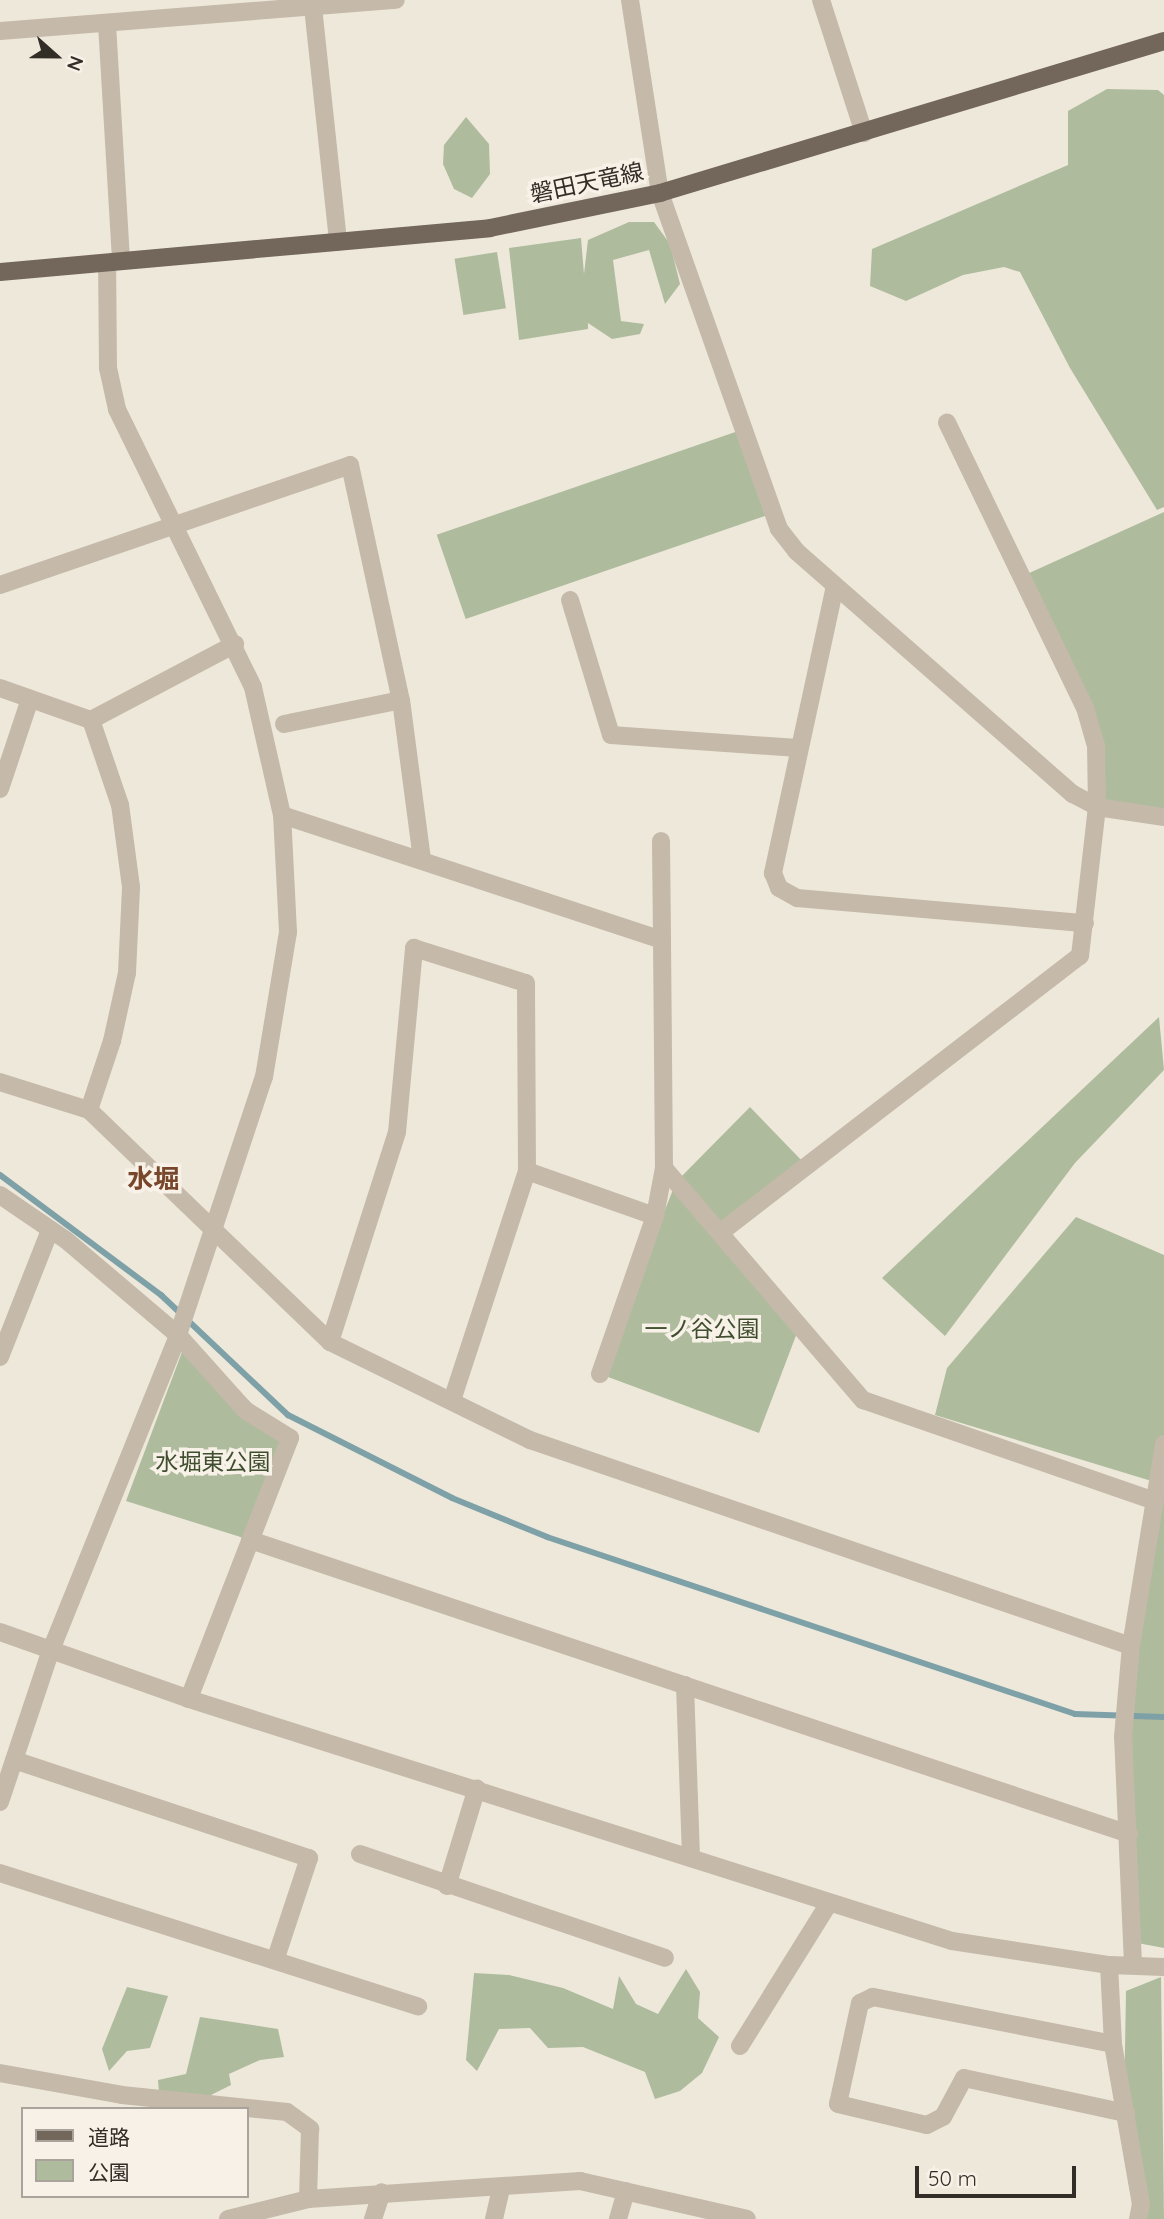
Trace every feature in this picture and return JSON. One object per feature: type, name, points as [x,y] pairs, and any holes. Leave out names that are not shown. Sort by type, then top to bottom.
[{"type":"main road","name":"磐田天竜線","points":[[0,272],[490,228],[660,193],[1164,41]]},
{"type":"street","points":[[630,0],[660,193],[779,528],[835,586],[1073,794],[1097,807],[1164,817]]},
{"type":"street","points":[[821,0],[864,133]]},
{"type":"street","points":[[0,31],[107,24],[183,9],[313,7],[386,1]]},
{"type":"street","points":[[313,7],[338,242]]},
{"type":"street","points":[[0,1802],[51,1650],[179,1331],[213,1230],[276,1028],[288,932],[282,816],[253,687],[235,644],[117,409],[108,368],[114,262],[107,24]]},
{"type":"street","points":[[721,1232],[1080,956],[1097,807],[1096,746],[1085,708],[947,423]]},
{"type":"street","points":[[0,585],[173,521],[351,465],[401,701],[422,859]]},
{"type":"street","points":[[835,586],[773,873],[779,888],[797,898],[1085,923]]},
{"type":"street","points":[[570,600],[611,735],[798,748]]},
{"type":"street","points":[[0,688],[91,720],[235,644]]},
{"type":"street","points":[[0,789],[30,699]]},
{"type":"street","points":[[284,724],[401,701]]},
{"type":"street","points":[[89,1110],[112,1041],[127,973],[131,887],[120,804],[91,720]]},
{"type":"street","points":[[282,816],[422,859],[662,940]]},
{"type":"street","points":[[600,1374],[654,1216],[664,1168],[661,841]]},
{"type":"street","points":[[330,1342],[397,1132],[414,948],[526,983],[527,1171],[452,1401]]},
{"type":"street","points":[[0,1082],[89,1110],[330,1342],[530,1440],[1131,1646]]},
{"type":"street","points":[[664,1168],[863,1399],[1154,1501]]},
{"type":"street","points":[[527,1171],[654,1216]]},
{"type":"street","points":[[0,1195],[50,1230],[179,1331],[245,1410],[290,1438],[189,1699]]},
{"type":"street","points":[[0,1357],[7,1317],[50,1230]]},
{"type":"street","points":[[1133,1964],[1123,1737],[1131,1646],[1164,1444]]},
{"type":"street","points":[[250,1540],[1129,1834]]},
{"type":"street","points":[[0,1632],[189,1699],[477,1788],[952,1941],[1109,1965],[1164,1967]]},
{"type":"street","points":[[685,1685],[691,1858]]},
{"type":"street","points":[[14,1760],[309,1858],[275,1961]]},
{"type":"street","points":[[447,1886],[477,1788]]},
{"type":"street","points":[[360,1854],[447,1886],[665,1958]]},
{"type":"street","points":[[0,1873],[418,2006]]},
{"type":"street","points":[[740,2046],[830,1903]]},
{"type":"street","points":[[1109,1965],[1113,2044],[1141,2204],[1138,2219]]},
{"type":"street","points":[[1113,2044],[873,1997],[860,2003],[838,2104],[927,2124],[943,2118],[964,2078],[1126,2113]]},
{"type":"street","points":[[0,2073],[110,2093],[241,2107]]},
{"type":"street","points":[[248,2108],[288,2112],[310,2129],[308,2199]]},
{"type":"street","points":[[228,2219],[250,2216],[308,2199],[382,2192],[501,2189],[580,2181],[745,2219]]},
{"type":"street","points":[[494,2219],[501,2189]]},
{"type":"street","points":[[618,2219],[626,2191]]},
{"type":"street","points":[[373,2219],[382,2192]]},
{"type":"green space","points":[[1107,89],[1158,90],[1164,95],[1164,507],[1157,510],[1070,368],[1020,272],[1004,267],[963,275],[906,301],[870,286],[872,249],[1068,165],[1068,111]]},
{"type":"green space","points":[[466,117],[489,144],[490,174],[472,198],[454,189],[443,164],[444,145]]},
{"type":"green space","points":[[629,222],[654,222],[670,244],[680,284],[665,304],[649,250],[613,260],[621,321],[644,324],[640,334],[612,339],[588,323],[588,329],[519,340],[509,248],[581,238],[584,274],[588,240]]},
{"type":"green space","points":[[497,252],[506,308],[463,315],[455,259]]},
{"type":"green space","points":[[744,429],[773,513],[466,619],[437,535]]},
{"type":"green space","points":[[1164,512],[1164,817],[1097,807],[1095,741],[1027,574]]},
{"type":"green space","points":[[1159,1017],[1164,1070],[1075,1163],[945,1336],[882,1278]]},
{"type":"green space","name":"一ノ谷公園","points":[[750,1107],[806,1165],[721,1232],[800,1325],[759,1433],[600,1374],[676,1182]]},
{"type":"green space","points":[[1076,1217],[1164,1255],[1164,1948],[1132,1942],[1123,1737],[1158,1483],[935,1415],[947,1368]]},
{"type":"green space","name":"水堀東公園","points":[[185,1344],[290,1438],[250,1540],[126,1501]]},
{"type":"green space","points":[[686,1969],[700,1992],[698,2018],[719,2037],[702,2073],[680,2091],[655,2099],[645,2072],[583,2047],[548,2048],[530,2028],[499,2029],[477,2071],[466,2060],[474,1973],[509,1975],[563,1988],[613,2009],[619,1976],[636,2004],[658,2014]]},
{"type":"green space","points":[[1161,1977],[1164,2219],[1143,2219],[1124,2107],[1126,1991]]},
{"type":"green space","points":[[127,1987],[168,1996],[150,2048],[127,2051],[109,2071],[102,2049]]},
{"type":"green space","points":[[200,2017],[278,2029],[284,2057],[260,2060],[229,2074],[231,2085],[211,2095],[208,2107],[159,2092],[158,2080],[186,2074]]},
{"type":"waterway","points":[[0,1175],[161,1295],[288,1415],[452,1498],[547,1537],[1075,1714],[1164,1717]]},
{"type":"district","name":"水堀","points":[[153,1179]]}]
